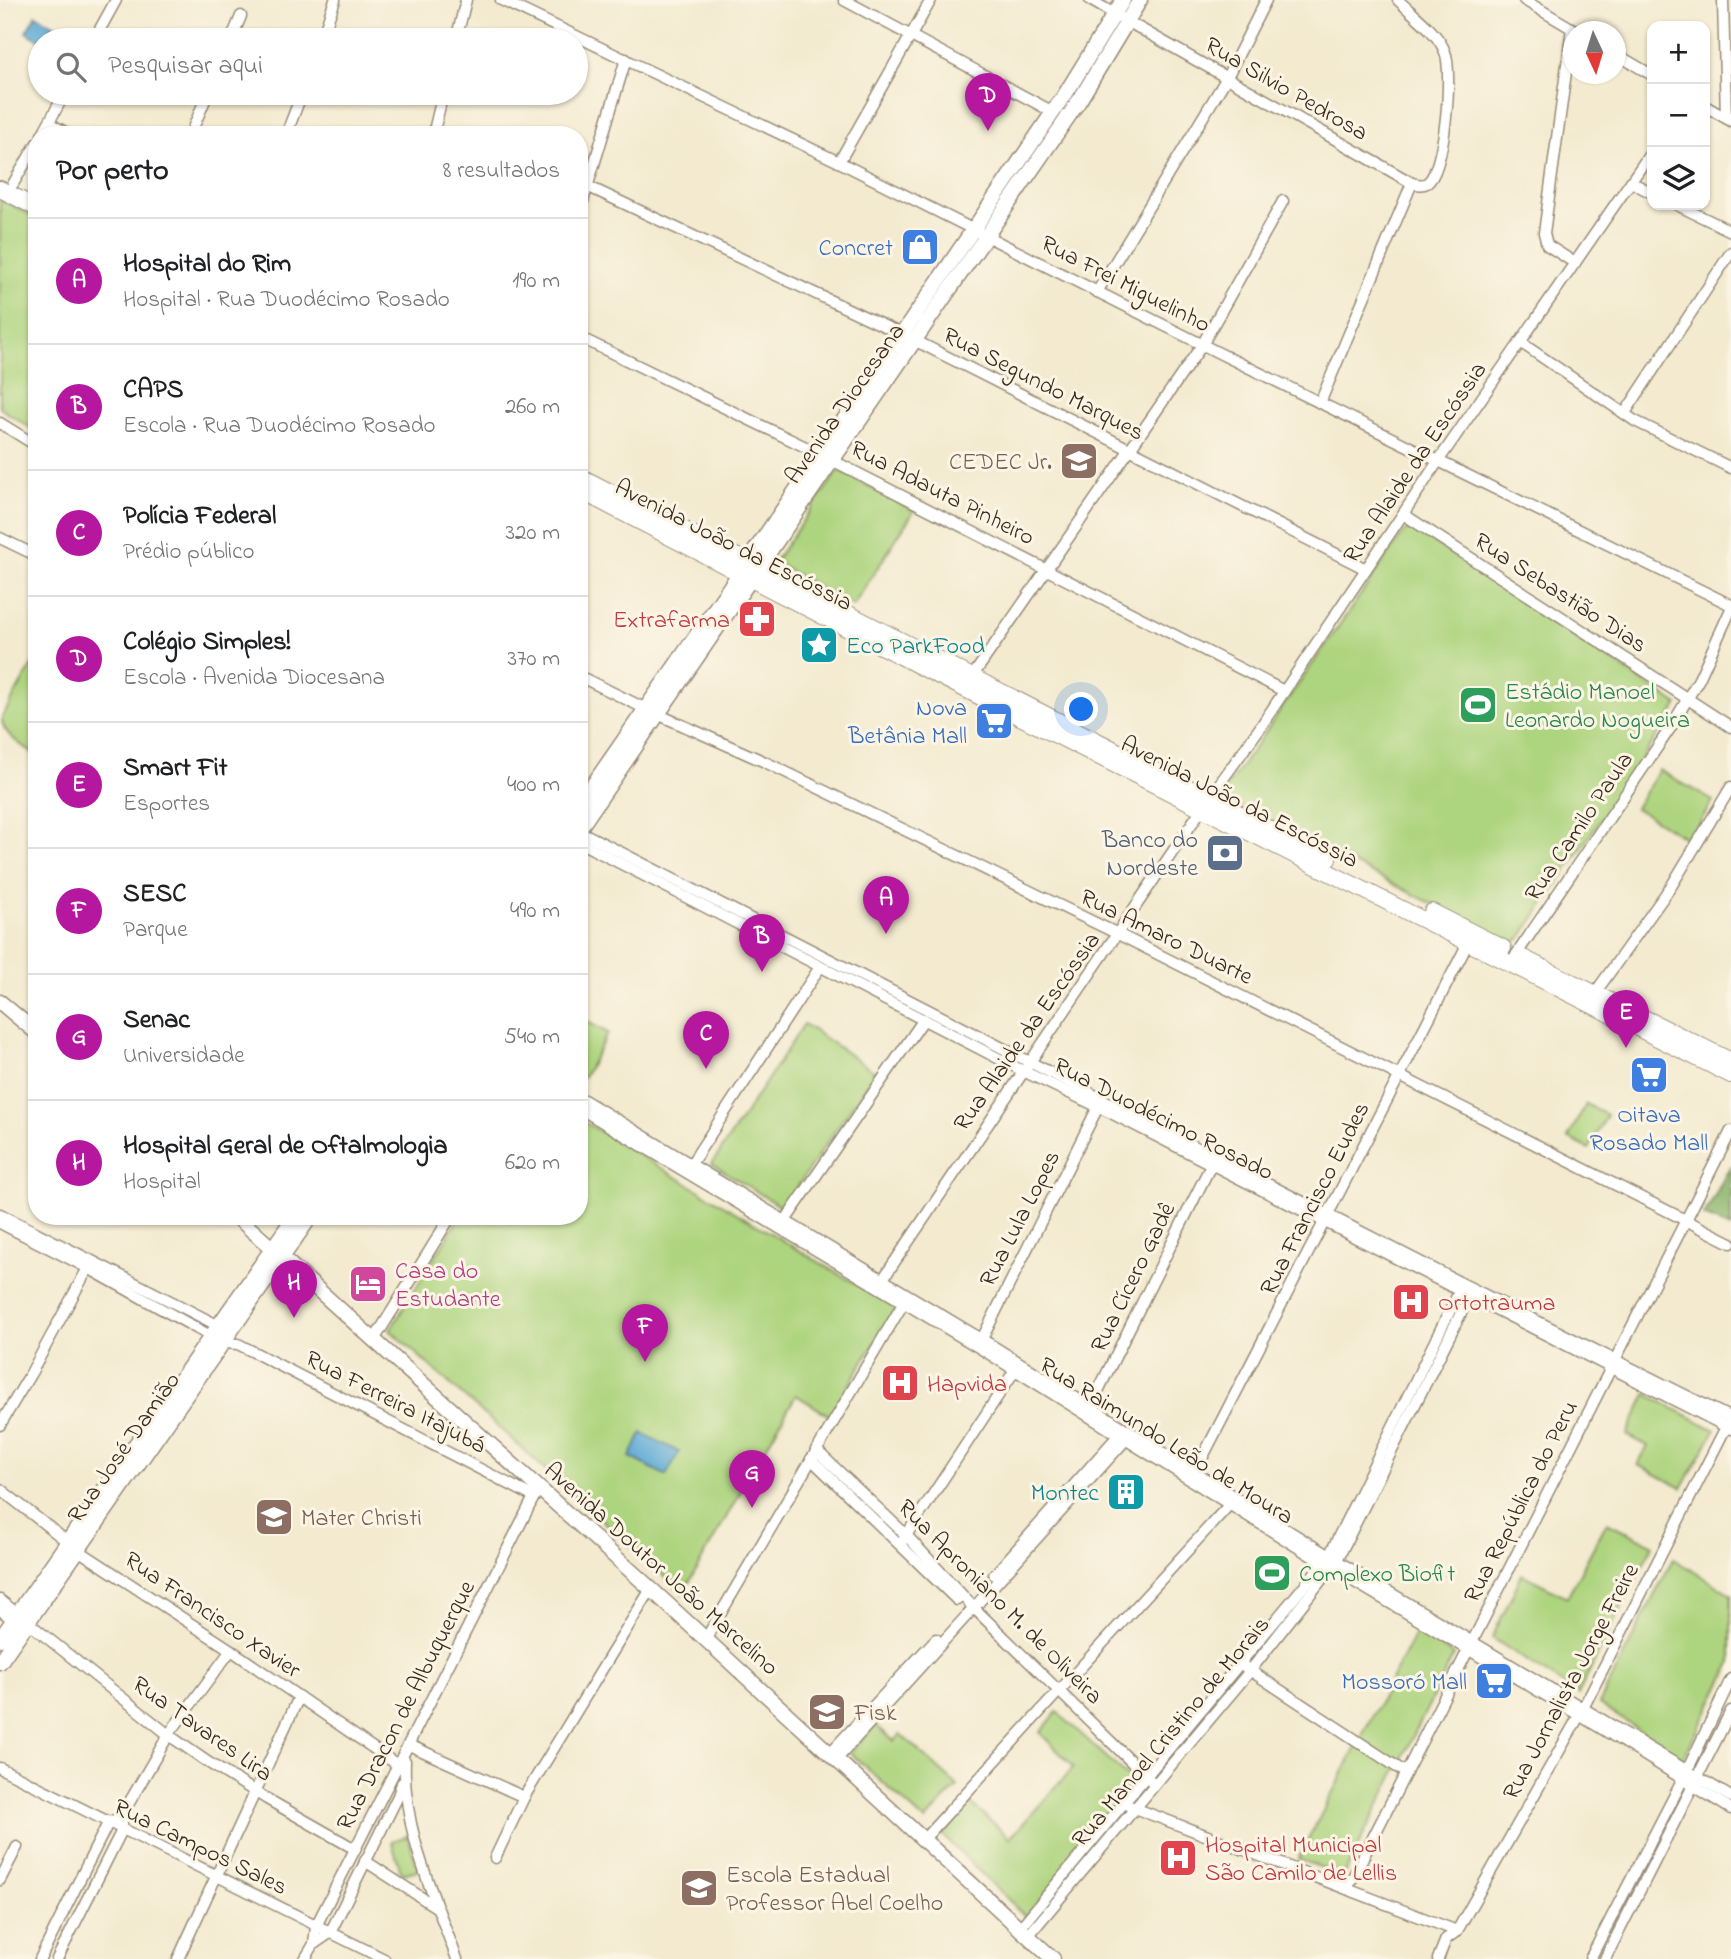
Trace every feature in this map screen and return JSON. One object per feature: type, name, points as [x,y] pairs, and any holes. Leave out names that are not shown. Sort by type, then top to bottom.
[{"type":"main road","points":[[4,183],[28,192]]},
{"type":"main road","points":[[4,183],[28,201]]},
{"type":"main road","name":"Avenida João da Escóssia","points":[[588,481],[939,676],[1206,802],[1731,1061]]},
{"type":"main road","name":"Avenida João da Escóssia","points":[[588,494],[972,677],[1468,943],[1731,1075]]},
{"type":"street","points":[[101,28],[116,0]]},
{"type":"street","points":[[325,28],[335,0]]},
{"type":"street","points":[[459,28],[466,0]]},
{"type":"street","name":"Rua Frei Miguelinho","points":[[501,0],[560,28]]},
{"type":"street","points":[[844,0],[1053,112]]},
{"type":"street","points":[[839,162],[931,0]]},
{"type":"street","name":"Rua Silvio Pedrosa","points":[[1090,0],[1412,183]]},
{"type":"street","name":"Avenida Diocesana","points":[[588,815],[652,712],[826,457],[901,335],[1066,93],[1123,0]]},
{"type":"street","name":"Avenida Diocesana","points":[[826,457],[916,341],[1079,102],[1140,0]]},
{"type":"street","points":[[1097,292],[1226,79],[1266,0]]},
{"type":"street","points":[[1320,403],[1412,183],[1421,185],[1429,182],[1441,153],[1448,61],[1439,41],[1398,0]]},
{"type":"street","points":[[1524,0],[1563,23]]},
{"type":"street","points":[[1723,0],[1729,120]]},
{"type":"street","points":[[236,28],[242,16]]},
{"type":"street","name":"Rua Frei Miguelinho","points":[[588,41],[839,162],[1731,607]]},
{"type":"street","points":[[588,183],[626,59]]},
{"type":"street","points":[[1626,60],[1647,72]]},
{"type":"street","points":[[1567,84],[1544,233],[1547,245],[1575,263]]},
{"type":"street","points":[[1066,93],[1079,102]]},
{"type":"street","points":[[47,126],[59,105]]},
{"type":"street","points":[[194,126],[203,105]]},
{"type":"street","points":[[289,126],[297,105]]},
{"type":"street","points":[[435,126],[440,105]]},
{"type":"street","points":[[1710,109],[1729,120]]},
{"type":"street","points":[[49,123],[54,126]]},
{"type":"street","points":[[4,183],[28,154]]},
{"type":"street","name":"Rua Alaide da Escóssia","points":[[883,1279],[1647,158]]},
{"type":"street","points":[[1630,182],[1647,190]]},
{"type":"street","name":"Rua Segundo Marques","points":[[588,186],[916,341],[1366,569]]},
{"type":"street","points":[[972,677],[1202,345],[1283,201]]},
{"type":"street","points":[[1687,210],[1731,231]]},
{"type":"street","points":[[1625,413],[1731,253]]},
{"type":"street","name":"Rua Adauta Pinheiro","points":[[588,341],[1049,569],[1284,691]]},
{"type":"street","points":[[1520,342],[1636,421],[1731,468]]},
{"type":"street","points":[[0,423],[28,440]]},
{"type":"street","name":"Rua Sebastião Dias","points":[[1403,514],[1731,727]]},
{"type":"street","points":[[0,538],[28,552]]},
{"type":"street","points":[[0,545],[28,559]]},
{"type":"street","name":"Rua Camilo Paula","points":[[1517,955],[1688,699],[1731,607]]},
{"type":"street","name":"Rua Amaro Duarte","points":[[588,680],[765,762],[1118,934],[1731,1243]]},
{"type":"street","name":"Avenida Diocesana","points":[[588,794],[652,712]]},
{"type":"street","points":[[1595,993],[1727,804],[1731,787]]},
{"type":"street","name":"Rua Duodécimo Rosado","points":[[588,835],[1026,1066],[1730,1422]]},
{"type":"street","name":"Rua Duodécimo Rosado","points":[[588,847],[924,1020],[1026,1066],[1098,1107],[1211,1165],[1327,1219]]},
{"type":"street","name":"Rua Francisco Eudes","points":[[1195,1472],[1468,943]]},
{"type":"street","points":[[691,1164],[820,967]]},
{"type":"street","points":[[0,1002],[28,1025]]},
{"type":"street","points":[[785,1221],[924,1020]]},
{"type":"street","name":"Rua Raimundo Leão de Moura","points":[[588,1102],[883,1279],[906,1299]]},
{"type":"street","name":"Rua Lula Lopes","points":[[980,1343],[1098,1107]]},
{"type":"street","name":"Rua Raimundo Leão de Moura","points":[[588,1113],[1090,1407],[1229,1505],[1330,1562],[1690,1778],[1731,1809]]},
{"type":"street","name":"Rua República do Peru","points":[[1347,1889],[1731,1131]]},
{"type":"street","name":"Rua Cícero Gadê","points":[[1090,1407],[1211,1165]]},
{"type":"street","name":"Rua Ferreira Itajubá","points":[[0,1214],[224,1336]]},
{"type":"street","name":"Rua Ferreira Itajubá","points":[[0,1223],[536,1492]]},
{"type":"street","name":"Avenida Doutor João Marcelino","points":[[246,1225],[374,1340],[536,1492],[651,1589],[1053,1959]]},
{"type":"street","points":[[277,1254],[291,1225]]},
{"type":"street","points":[[277,1254],[303,1225]]},
{"type":"street","points":[[374,1340],[445,1225]]},
{"type":"street","name":"Rua José Damião","points":[[0,1662],[73,1546],[224,1336],[277,1254]]},
{"type":"street","points":[[0,1425],[32,1374],[88,1268]]},
{"type":"street","name":"Rua Manoel Cristino de Morais","points":[[1024,1932],[1330,1562],[1466,1290]]},
{"type":"street","points":[[705,1640],[906,1299]]},
{"type":"street","name":"Rua Raimundo Leão de Moura","points":[[980,1343],[1015,1370],[1195,1472],[1330,1562]]},
{"type":"street","points":[[903,1540],[1015,1370]]},
{"type":"street","name":"Rua Jornalista Jorge Freire","points":[[1438,1959],[1446,1939],[1457,1931],[1581,1712],[1730,1422]]},
{"type":"street","points":[[833,1756],[1126,1434]]},
{"type":"street","name":"Rua Aproniano M. de Oliveira","points":[[813,1455],[903,1540],[1148,1783]]},
{"type":"street","name":"Rua Francisco Xavier","points":[[0,1489],[73,1546],[231,1650],[402,1772]]},
{"type":"street","name":"Rua Dracon de Albuquerque","points":[[407,1748],[536,1492]]},
{"type":"street","points":[[923,1840],[1229,1505]]},
{"type":"street","points":[[495,1858],[524,1797],[651,1589]]},
{"type":"street","points":[[0,1601],[23,1622]]},
{"type":"street","points":[[0,1610],[23,1622]]},
{"type":"street","name":"Rua José Damião","points":[[0,1639],[23,1622]]},
{"type":"street","name":"Rua Tavares Lira","points":[[23,1622],[169,1734],[256,1792],[355,1849]]},
{"type":"street","points":[[57,1959],[122,1830],[122,1815],[169,1734],[231,1650]]},
{"type":"street","points":[[1245,1667],[1406,1773]]},
{"type":"street","points":[[1605,1959],[1690,1778],[1731,1679]]},
{"type":"street","points":[[178,1959],[299,1697]]},
{"type":"street","points":[[1590,1959],[1690,1778],[1731,1711]]},
{"type":"street","points":[[457,1959],[436,1907],[415,1836],[402,1772],[407,1748],[524,1797]]},
{"type":"street","name":"Rua Campos Sales","points":[[0,1768],[384,1959]]},
{"type":"street","name":"Rua Dracon de Albuquerque","points":[[314,1944],[316,1926],[355,1849],[402,1772]]},
{"type":"street","name":"Rua Dracon de Albuquerque","points":[[305,1959],[314,1944],[330,1933],[398,1796],[402,1772]]},
{"type":"street","name":"Rua Raimundo Leão de Moura","points":[[1690,1778],[1731,1797]]},
{"type":"street","points":[[1129,1806],[1457,1931]]},
{"type":"street","points":[[40,1959],[108,1823],[122,1815]]},
{"type":"street","points":[[0,1880],[17,1847]]},
{"type":"street","points":[[365,1861],[436,1907]]},
{"type":"street","points":[[1600,1939],[1612,1945]]},
{"type":"green space","points":[[0,199],[28,213],[28,426],[0,408]]},
{"type":"green space","points":[[839,470],[914,511],[853,606],[774,562]]},
{"type":"green space","points":[[1410,529],[1417,531],[1678,705],[1520,939],[1515,942],[1507,942],[1234,803],[1225,792],[1404,532]]},
{"type":"green space","points":[[28,672],[28,750],[5,729],[2,717]]},
{"type":"green space","points":[[1659,770],[1713,801],[1689,840],[1635,808]]},
{"type":"green space","points":[[588,1022],[608,1033],[588,1070]]},
{"type":"green space","points":[[804,1024],[875,1072],[783,1208],[712,1164]]},
{"type":"green space","points":[[1586,1104],[1607,1115],[1589,1149],[1568,1138]]},
{"type":"green space","points":[[588,1124],[896,1308],[830,1416],[796,1395],[683,1593],[390,1330],[454,1225],[588,1225]]},
{"type":"green space","points":[[1731,1165],[1731,1228],[1704,1216]]},
{"type":"green space","points":[[1646,1394],[1715,1430],[1682,1488],[1638,1465],[1648,1446],[1627,1435]]},
{"type":"green space","points":[[1607,1522],[1653,1545],[1578,1694],[1492,1638],[1522,1574],[1567,1597]]},
{"type":"green space","points":[[1673,1559],[1731,1594],[1731,1664],[1683,1759],[1599,1704]]},
{"type":"green space","points":[[1416,1632],[1454,1655],[1343,1876],[1298,1859]]},
{"type":"green space","points":[[1057,1712],[1138,1786],[1026,1917],[942,1835],[971,1803],[1010,1838],[1074,1767],[1040,1733]]},
{"type":"green space","points":[[876,1725],[894,1741],[900,1734],[958,1786],[925,1821],[850,1753]]},
{"type":"green space","points":[[408,1836],[418,1870],[402,1874],[391,1841]]},
{"type":"water","points":[[36,15],[59,28],[28,28]]},
{"type":"water","points":[[642,1433],[679,1452],[666,1476],[630,1457]]},
{"type":"place","name":"Colégio Simples!","points":[[988,131]]},
{"type":"place","name":"Concret","points":[[920,247]]},
{"type":"place","name":"CEDEC Jr.","points":[[1079,461]]},
{"type":"place","name":"Extrafarma","points":[[757,619]]},
{"type":"place","name":"Eco ParkFood","points":[[819,645]]},
{"type":"place","name":"Estádio Manoel Leonardo Nogueira","points":[[1478,705]]},
{"type":"place","name":"Nova Betânia Mall","points":[[994,721]]},
{"type":"place","name":"Banco do Nordeste","points":[[1225,853]]},
{"type":"place","name":"Hospital do Rim","points":[[886,934]]},
{"type":"place","name":"CAPS","points":[[762,972]]},
{"type":"place","name":"Smart Fit","points":[[1626,1048]]},
{"type":"place","name":"Polícia Federal","points":[[706,1069]]},
{"type":"place","name":"Oitava Rosado Mall","points":[[1649,1075]]},
{"type":"place","name":"Casa do Estudante","points":[[368,1284]]},
{"type":"place","name":"Ortotrauma","points":[[1411,1302]]},
{"type":"place","name":"Hospital Geral de Oftalmologia","points":[[294,1318]]},
{"type":"place","name":"SESC","points":[[645,1362]]},
{"type":"place","name":"Hapvida","points":[[900,1383]]},
{"type":"place","name":"Montec","points":[[1126,1492]]},
{"type":"place","name":"Senac","points":[[752,1508]]},
{"type":"place","name":"Mater Christi","points":[[274,1517]]},
{"type":"place","name":"Complexo Biofit","points":[[1272,1573]]},
{"type":"place","name":"Mossoró Mall","points":[[1494,1681]]},
{"type":"place","name":"Fisk","points":[[827,1712]]},
{"type":"place","name":"Hospital Municipal São Camilo de Lellis","points":[[1178,1858]]},
{"type":"place","name":"Escola Estadual Professor Abel Coelho","points":[[699,1888]]}]
